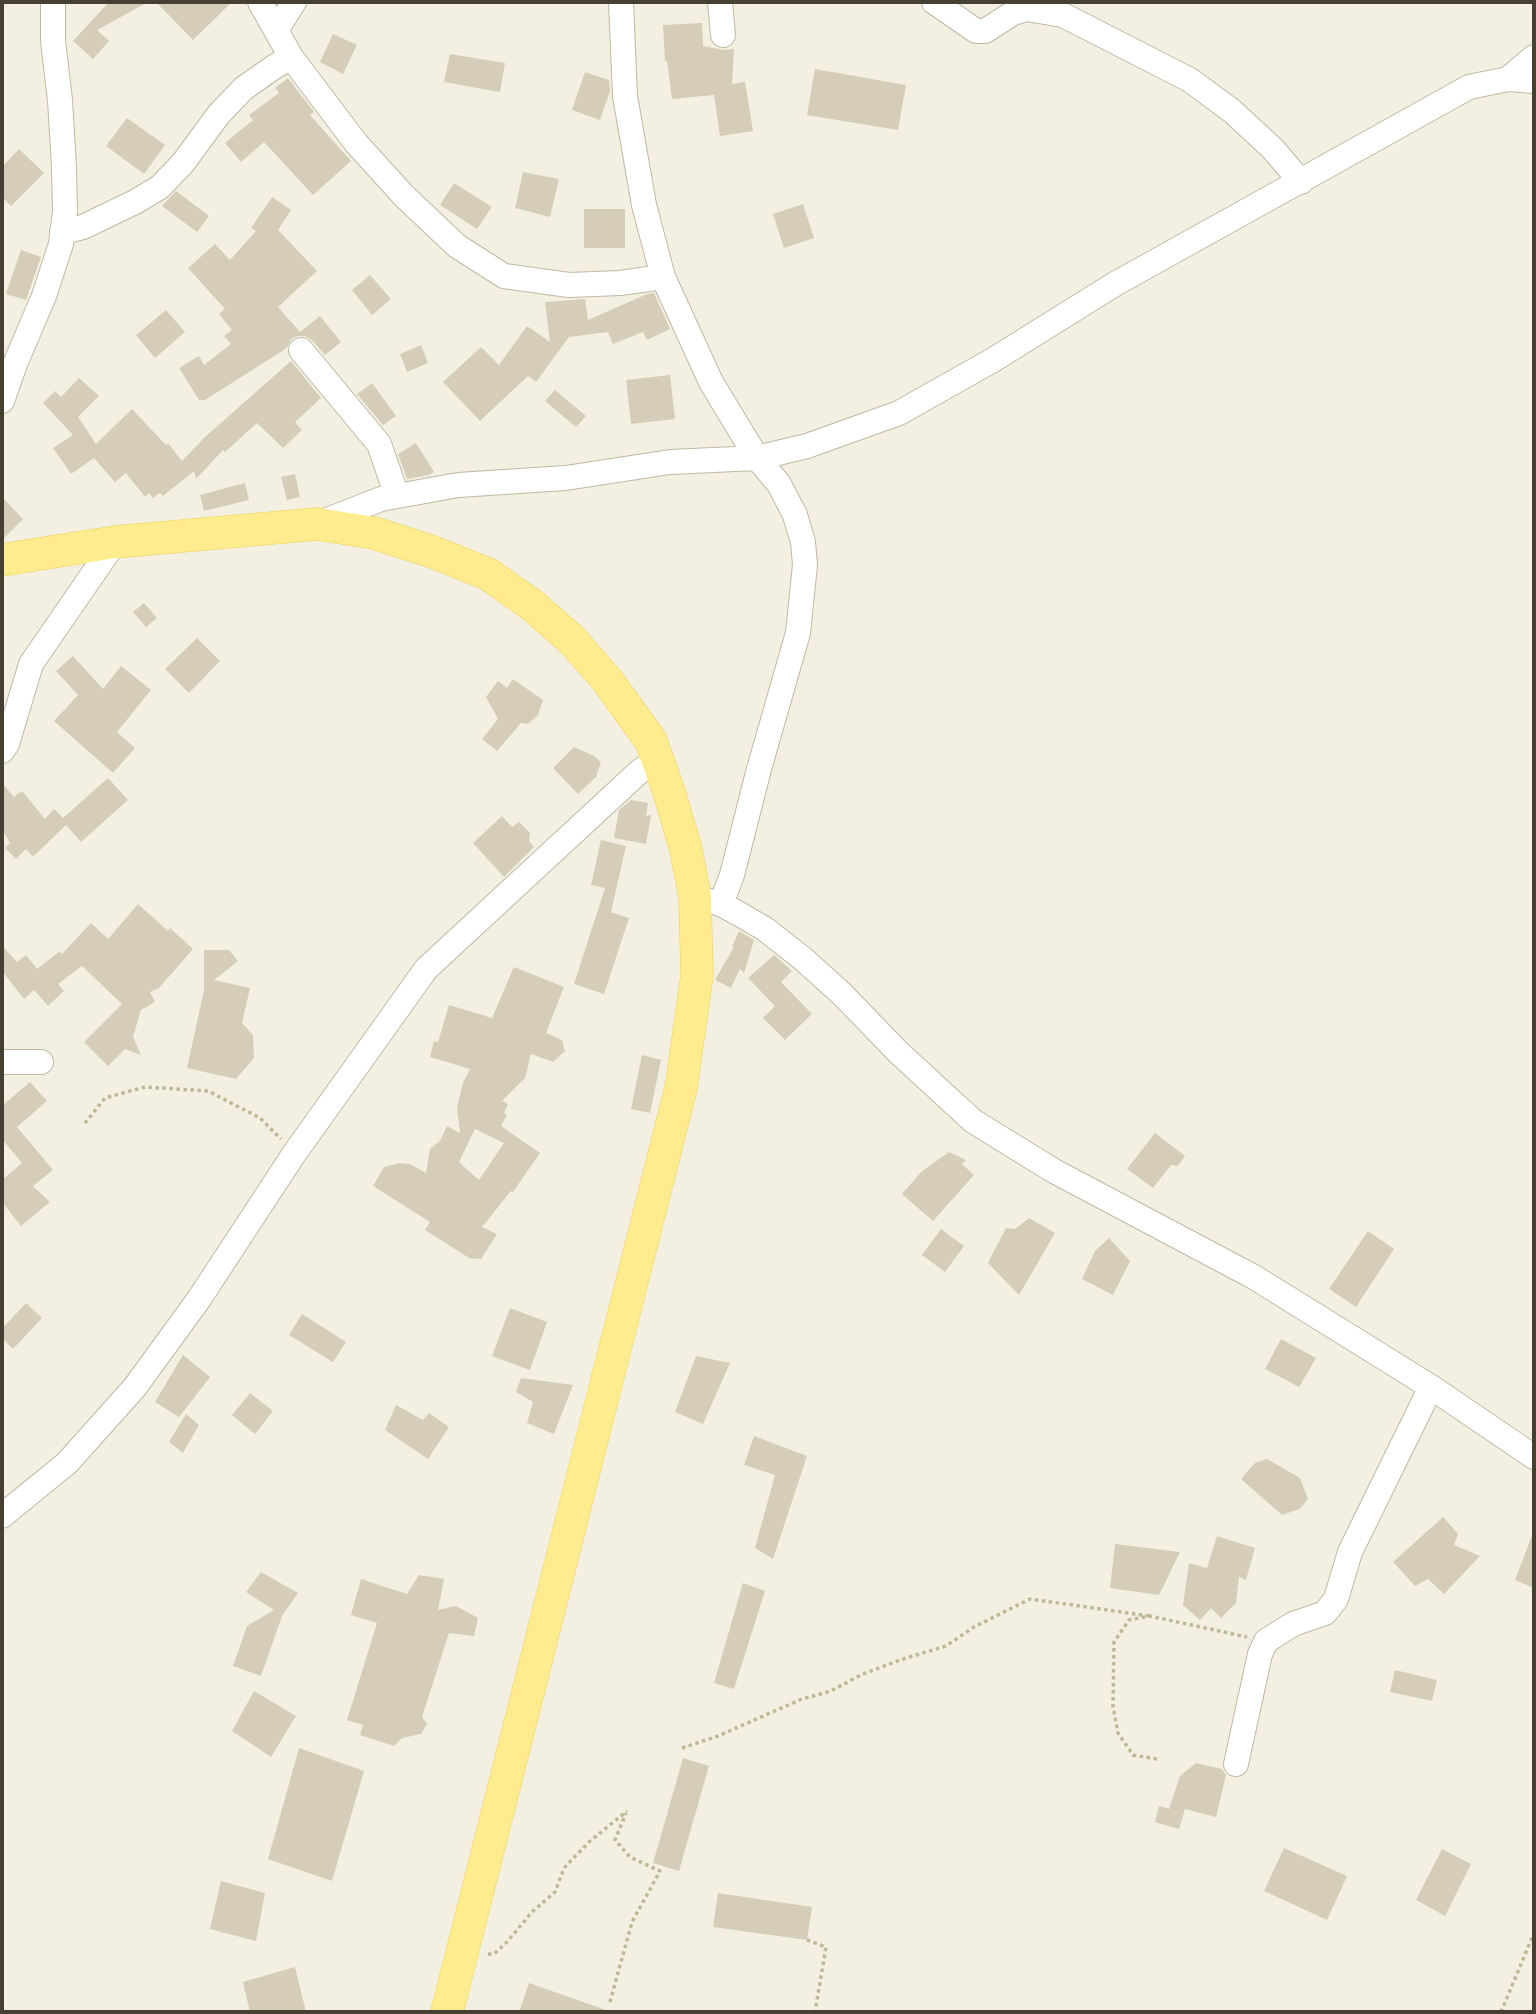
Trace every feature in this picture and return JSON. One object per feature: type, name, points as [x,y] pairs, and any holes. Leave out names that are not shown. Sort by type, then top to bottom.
[{"type":"main road","points":[[2,560],[115,542],[317,524],[374,533],[488,574],[521,597],[572,640],[607,680],[651,741],[686,850],[708,901],[681,1088],[447,2012]]},
{"type":"street","points":[[2,401],[44,296],[61,244],[65,211],[64,168],[53,41],[53,2]]},
{"type":"street","points":[[260,2],[291,57],[356,143],[404,196],[457,246],[504,276],[569,285],[620,283],[663,277]]},
{"type":"street","points":[[277,29],[294,2]]},
{"type":"street","points":[[621,2],[625,96],[644,205],[663,277],[711,382],[757,457],[779,484],[795,515],[803,542],[805,565],[798,633],[732,875],[708,901],[765,929],[802,958],[973,1121],[1054,1171],[1254,1277],[1430,1387],[1534,1457]]},
{"type":"street","points":[[720,2],[723,35]]},
{"type":"street","points":[[934,2],[976,31],[985,31],[1013,13],[1026,9],[1063,15],[1190,80],[1232,111],[1263,139],[1301,182]]},
{"type":"street","points":[[62,233],[93,222],[160,187],[183,163],[219,114],[244,88],[291,57]]},
{"type":"street","points":[[1507,79],[1534,57]]},
{"type":"street","points":[[317,524],[380,499],[458,485],[565,478],[670,462],[757,457],[807,446],[899,413],[993,360],[1115,284],[1469,87],[1507,79],[1534,81]]},
{"type":"street","points":[[301,350],[379,444],[397,496]]},
{"type":"street","points":[[2,751],[7,744],[31,664],[115,542]]},
{"type":"street","points":[[2,1516],[67,1463],[135,1387],[199,1299],[294,1153],[426,969],[640,771],[658,760]]},
{"type":"street","points":[[2,1062],[41,1062]]},
{"type":"street","points":[[1237,1764],[1260,1654],[1266,1641],[1293,1624],[1325,1613],[1336,1599],[1350,1552],[1430,1387]]},
{"type":"path","points":[[85,1123],[105,1098],[145,1087],[208,1091],[260,1118],[294,1153]]},
{"type":"path","points":[[682,1748],[718,1736],[802,1699],[831,1691],[861,1675],[946,1646],[974,1627],[1030,1599],[1150,1616],[1266,1641]]},
{"type":"path","points":[[1150,1616],[1129,1620],[1114,1642],[1113,1707],[1118,1733],[1133,1755],[1157,1759]]},
{"type":"path","points":[[461,1953],[494,1954],[532,1912],[555,1892],[564,1868],[589,1842],[626,1811],[615,1840],[630,1857],[660,1871],[632,1922],[610,2002]]},
{"type":"path","points":[[1501,2012],[1534,1933]]},
{"type":"path","points":[[807,1940],[826,1947],[815,2012]]},
{"type":"building","points":[[109,2],[148,2],[97,30],[109,41],[93,59],[73,41]]},
{"type":"building","points":[[156,2],[232,2],[193,40]]},
{"type":"building","points":[[702,23],[703,46],[734,49],[732,84],[745,82],[753,131],[720,136],[714,95],[672,99],[665,61],[663,25]]},
{"type":"building","points":[[333,34],[357,45],[343,74],[320,62]]},
{"type":"building","points":[[450,54],[505,63],[500,92],[444,82]]},
{"type":"building","points":[[815,69],[906,85],[898,130],[807,115]]},
{"type":"building","points":[[585,72],[609,80],[610,91],[600,120],[572,110]]},
{"type":"building","points":[[288,78],[314,112],[310,115],[351,161],[313,195],[264,142],[241,162],[225,143],[253,120],[249,115],[279,93],[275,88]]},
{"type":"building","points":[[127,118],[165,145],[144,174],[106,146]]},
{"type":"building","points":[[19,149],[44,173],[11,206],[2,197],[2,167]]},
{"type":"building","points":[[523,172],[559,179],[550,217],[515,208]]},
{"type":"building","points":[[454,183],[492,207],[477,229],[440,205]]},
{"type":"building","points":[[176,191],[209,216],[197,232],[162,206]]},
{"type":"building","points":[[272,197],[291,210],[278,230],[317,271],[278,307],[300,332],[320,316],[341,342],[325,355],[312,340],[298,336],[291,339],[287,348],[205,400],[199,400],[179,368],[199,356],[204,365],[231,344],[224,336],[232,330],[219,314],[225,309],[188,268],[215,244],[230,260],[256,231],[251,228]]},
{"type":"building","points":[[803,204],[814,238],[784,248],[773,214]]},
{"type":"building","points":[[584,209],[625,209],[625,248],[584,248]]},
{"type":"building","points":[[21,250],[41,257],[26,300],[6,294]]},
{"type":"building","points":[[370,275],[391,299],[372,315],[352,290]]},
{"type":"building","points":[[654,293],[670,329],[647,340],[643,332],[613,344],[608,332],[569,337],[536,382],[528,376],[480,421],[443,382],[481,347],[499,365],[527,326],[550,342],[545,302],[585,299],[588,320]]},
{"type":"building","points":[[166,310],[185,332],[155,358],[136,335]]},
{"type":"building","points":[[421,345],[428,363],[407,372],[400,354]]},
{"type":"building","points":[[291,361],[321,398],[295,422],[302,430],[283,448],[257,423],[225,452],[223,450],[196,479],[194,471],[163,496],[160,493],[153,498],[149,493],[145,497],[126,473],[115,482],[94,458],[71,474],[53,448],[73,435],[43,403],[55,391],[61,397],[79,378],[99,396],[78,417],[96,444],[132,409],[166,445],[168,443],[182,461],[205,437]]},
{"type":"building","points":[[670,375],[675,419],[631,424],[626,380]]},
{"type":"building","points":[[372,383],[396,416],[383,425],[357,394]]},
{"type":"building","points":[[555,390],[586,416],[576,427],[545,401]]},
{"type":"building","points":[[416,443],[434,472],[407,479],[398,454]]},
{"type":"building","points":[[295,474],[300,497],[287,500],[281,477]]},
{"type":"building","points":[[245,483],[249,500],[204,511],[200,495]]},
{"type":"building","points":[[2,497],[23,519],[2,540]]},
{"type":"building","points":[[144,603],[157,618],[146,627],[133,612]]},
{"type":"building","points":[[197,638],[220,661],[189,693],[165,669]]},
{"type":"building","points":[[73,656],[103,689],[121,666],[151,690],[117,732],[135,748],[113,773],[54,721],[78,695],[56,671]]},
{"type":"building","points":[[513,679],[543,700],[538,715],[528,724],[521,723],[497,751],[482,739],[498,719],[486,697],[498,681],[507,688]]},
{"type":"building","points":[[574,747],[601,762],[596,777],[578,794],[553,768]]},
{"type":"building","points":[[108,778],[128,800],[81,842],[66,825],[33,857],[26,849],[16,859],[5,848],[10,843],[2,829],[2,783],[14,797],[22,791],[45,819],[54,809],[63,818]]},
{"type":"building","points":[[631,800],[648,803],[646,816],[651,815],[646,844],[614,838],[619,810]]},
{"type":"building","points":[[502,816],[512,827],[519,822],[530,833],[529,841],[534,847],[504,877],[473,843]]},
{"type":"building","points":[[601,840],[626,846],[611,912],[629,918],[604,994],[574,984],[605,888],[591,885]]},
{"type":"building","points":[[138,904],[193,949],[159,988],[150,992],[155,1002],[141,1010],[133,1037],[141,1055],[125,1049],[108,1066],[84,1042],[122,1004],[82,966],[58,984],[64,991],[48,1006],[34,990],[24,999],[2,971],[2,946],[17,962],[26,955],[37,969],[60,951],[62,954],[91,923],[108,939]]},
{"type":"building","points":[[739,931],[754,940],[744,973],[740,969],[731,988],[715,980],[734,947]]},
{"type":"building","points":[[204,950],[229,950],[238,961],[214,980],[250,988],[242,1023],[253,1035],[254,1058],[236,1079],[187,1068],[204,990]]},
{"type":"building","points":[[774,955],[792,971],[781,982],[812,1014],[785,1040],[763,1018],[775,1006],[748,978]]},
{"type":"building","points":[[514,967],[564,987],[546,1033],[562,1040],[565,1051],[553,1062],[531,1054],[525,1078],[502,1101],[508,1104],[504,1113],[507,1115],[501,1126],[540,1153],[513,1192],[511,1191],[482,1227],[497,1234],[481,1259],[469,1258],[425,1230],[430,1222],[373,1186],[384,1167],[399,1163],[410,1164],[426,1173],[430,1149],[440,1141],[447,1126],[460,1133],[457,1107],[470,1069],[430,1057],[434,1041],[438,1042],[449,1005],[492,1018]],"holes":[[[475,1129],[504,1143],[479,1180],[459,1162]]]},
{"type":"building","points":[[642,1055],[661,1060],[650,1113],[631,1109]]},
{"type":"building","points":[[30,1082],[47,1101],[17,1127],[53,1170],[33,1186],[50,1202],[21,1226],[2,1202],[2,1180],[22,1163],[2,1139],[2,1106]]},
{"type":"building","points":[[1155,1133],[1185,1156],[1178,1166],[1171,1165],[1153,1188],[1127,1169]]},
{"type":"building","points":[[949,1152],[966,1160],[962,1164],[974,1175],[933,1221],[902,1194],[921,1172]]},
{"type":"building","points":[[1029,1218],[1055,1233],[1019,1295],[988,1263],[1006,1228],[1015,1229]]},
{"type":"building","points":[[941,1229],[964,1246],[945,1272],[922,1255]]},
{"type":"building","points":[[1368,1231],[1394,1249],[1356,1307],[1329,1289]]},
{"type":"building","points":[[1109,1238],[1130,1261],[1113,1295],[1082,1279],[1095,1251]]},
{"type":"building","points":[[26,1303],[42,1318],[13,1349],[2,1338],[2,1329]]},
{"type":"building","points":[[510,1308],[547,1322],[530,1370],[492,1356]]},
{"type":"building","points":[[302,1314],[346,1342],[333,1362],[289,1335]]},
{"type":"building","points":[[1281,1339],[1316,1358],[1299,1387],[1265,1369]]},
{"type":"building","points":[[183,1355],[210,1377],[179,1417],[155,1402]]},
{"type":"building","points":[[696,1356],[730,1363],[703,1424],[675,1412]]},
{"type":"building","points":[[521,1378],[573,1385],[554,1434],[527,1423],[533,1402],[516,1392]]},
{"type":"building","points":[[250,1393],[273,1411],[255,1434],[232,1415]]},
{"type":"building","points":[[396,1405],[423,1420],[429,1413],[449,1427],[428,1459],[385,1430]]},
{"type":"building","points":[[186,1414],[199,1425],[183,1453],[169,1442]]},
{"type":"building","points":[[754,1436],[807,1456],[773,1559],[755,1548],[775,1475],[744,1465]]},
{"type":"building","points":[[1267,1459],[1300,1478],[1308,1499],[1300,1509],[1282,1515],[1241,1479],[1255,1463]]},
{"type":"building","points":[[1443,1517],[1458,1534],[1454,1545],[1480,1556],[1444,1594],[1428,1579],[1415,1586],[1393,1562]]},
{"type":"building","points":[[1534,1533],[1534,1588],[1515,1580]]},
{"type":"building","points":[[1217,1536],[1255,1548],[1246,1580],[1239,1577],[1236,1603],[1221,1618],[1211,1608],[1200,1620],[1183,1605],[1189,1563],[1207,1568]]},
{"type":"building","points":[[1115,1544],[1180,1552],[1159,1595],[1110,1588]]},
{"type":"building","points":[[261,1572],[298,1593],[282,1616],[261,1676],[233,1666],[247,1626],[274,1610],[246,1592]]},
{"type":"building","points":[[419,1575],[444,1579],[438,1610],[456,1606],[478,1618],[474,1636],[449,1633],[422,1717],[427,1724],[421,1734],[402,1738],[394,1746],[360,1735],[363,1725],[347,1720],[377,1623],[351,1615],[361,1579],[407,1594]]},
{"type":"building","points":[[743,1583],[765,1591],[734,1689],[714,1683]]},
{"type":"building","points":[[1395,1670],[1437,1680],[1432,1701],[1390,1692]]},
{"type":"building","points":[[254,1691],[296,1716],[271,1757],[232,1731]]},
{"type":"building","points":[[299,1748],[364,1771],[332,1881],[268,1859]]},
{"type":"building","points":[[683,1758],[709,1766],[679,1871],[653,1863]]},
{"type":"building","points":[[1196,1763],[1222,1769],[1226,1775],[1216,1817],[1185,1809],[1179,1829],[1155,1822],[1159,1806],[1169,1809],[1180,1776]]},
{"type":"building","points":[[1284,1848],[1347,1876],[1327,1920],[1264,1891]]},
{"type":"building","points":[[1442,1849],[1471,1864],[1445,1916],[1416,1900]]},
{"type":"building","points":[[221,1881],[265,1893],[256,1941],[210,1929]]},
{"type":"building","points":[[718,1893],[812,1907],[807,1940],[713,1927]]},
{"type":"building","points":[[295,1967],[306,2012],[250,2012],[243,1982]]},
{"type":"building","points":[[529,1983],[606,2010],[606,2012],[519,2012]]}]
